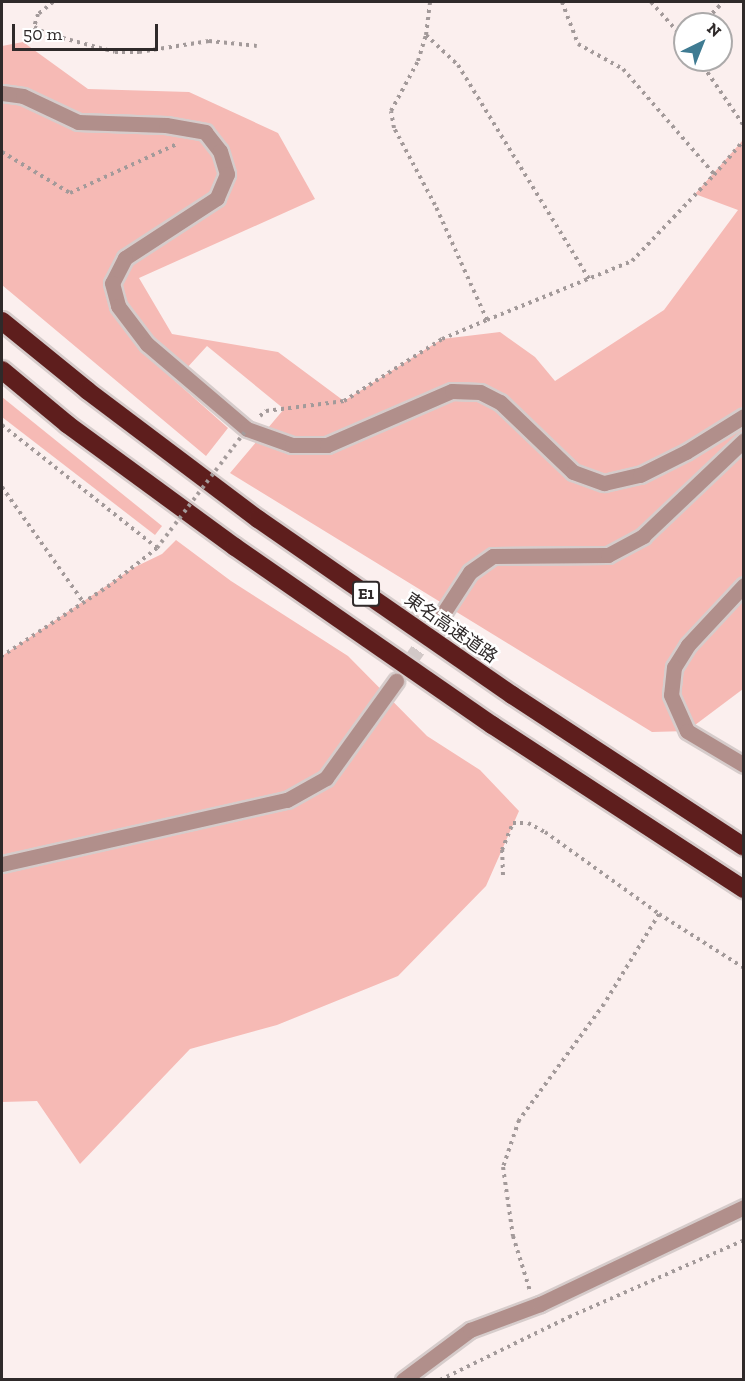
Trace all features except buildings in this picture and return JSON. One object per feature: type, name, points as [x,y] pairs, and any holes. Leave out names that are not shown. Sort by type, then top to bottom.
[{"type":"highway","name":"東名高速道路","points":[[2,321],[88,391],[258,519],[512,695],[744,847]]},
{"type":"highway","name":"E1","points":[[2,370],[67,424],[235,547],[492,725],[744,889]]},
{"type":"street","points":[[2,93],[23,96],[78,122],[166,125],[205,132],[220,151],[227,174],[217,198],[124,258],[112,283],[118,306],[147,344],[246,429],[292,445],[327,445],[452,391],[480,392],[500,402],[573,472],[604,483],[640,475],[686,452],[744,416]]},
{"type":"street","points":[[442,615],[470,572],[493,555],[608,555],[643,536],[744,440]]},
{"type":"street","points":[[744,585],[688,645],[674,667],[671,695],[687,731],[744,765]]},
{"type":"street","points":[[2,864],[287,800],[326,778],[396,681]]},
{"type":"street","points":[[403,1380],[470,1330],[535,1306],[744,1207]]},
{"type":"path","points":[[53,2],[38,14],[34,27],[48,34],[115,52],[139,52],[209,41],[256,46]]},
{"type":"path","points":[[430,2],[426,35],[418,61],[390,111],[394,128],[435,206],[486,320]]},
{"type":"path","points":[[562,2],[578,44],[623,69],[714,175]]},
{"type":"path","points":[[651,2],[673,27]]},
{"type":"path","points":[[426,35],[458,65],[590,280]]},
{"type":"path","points":[[707,72],[744,126]]},
{"type":"path","points":[[2,152],[70,193],[205,132]]},
{"type":"path","points":[[2,656],[110,585],[157,548],[246,429],[266,411],[344,401],[442,339],[632,261],[744,140]]},
{"type":"path","points":[[2,425],[157,548]]},
{"type":"path","points":[[2,486],[83,602]]},
{"type":"path","points":[[503,874],[502,850],[513,823],[528,823],[545,831],[659,914],[744,968]]},
{"type":"path","points":[[535,1306],[513,1236],[503,1167],[519,1120],[604,1004],[659,914]]},
{"type":"path","points":[[440,1380],[569,1317],[744,1240]]},
{"type":"shaded area","points":[[23,42],[88,89],[189,92],[278,133],[315,199],[139,278],[172,334],[278,352],[344,401],[442,339],[500,332],[535,357],[555,381],[664,310],[738,210],[695,194],[743,140],[743,689],[687,731],[652,732],[230,473],[284,409],[207,346],[175,381],[228,428],[206,456],[2,285],[2,46]]},
{"type":"shaded area","points":[[2,397],[162,526],[155,535],[2,417]]},
{"type":"shaded area","points":[[176,540],[231,581],[348,656],[427,736],[480,770],[519,811],[486,886],[398,976],[277,1025],[190,1049],[80,1164],[37,1101],[2,1102],[2,656],[133,568],[162,554]]},
{"type":"tunnel","points":[[396,681],[442,615]]}]
